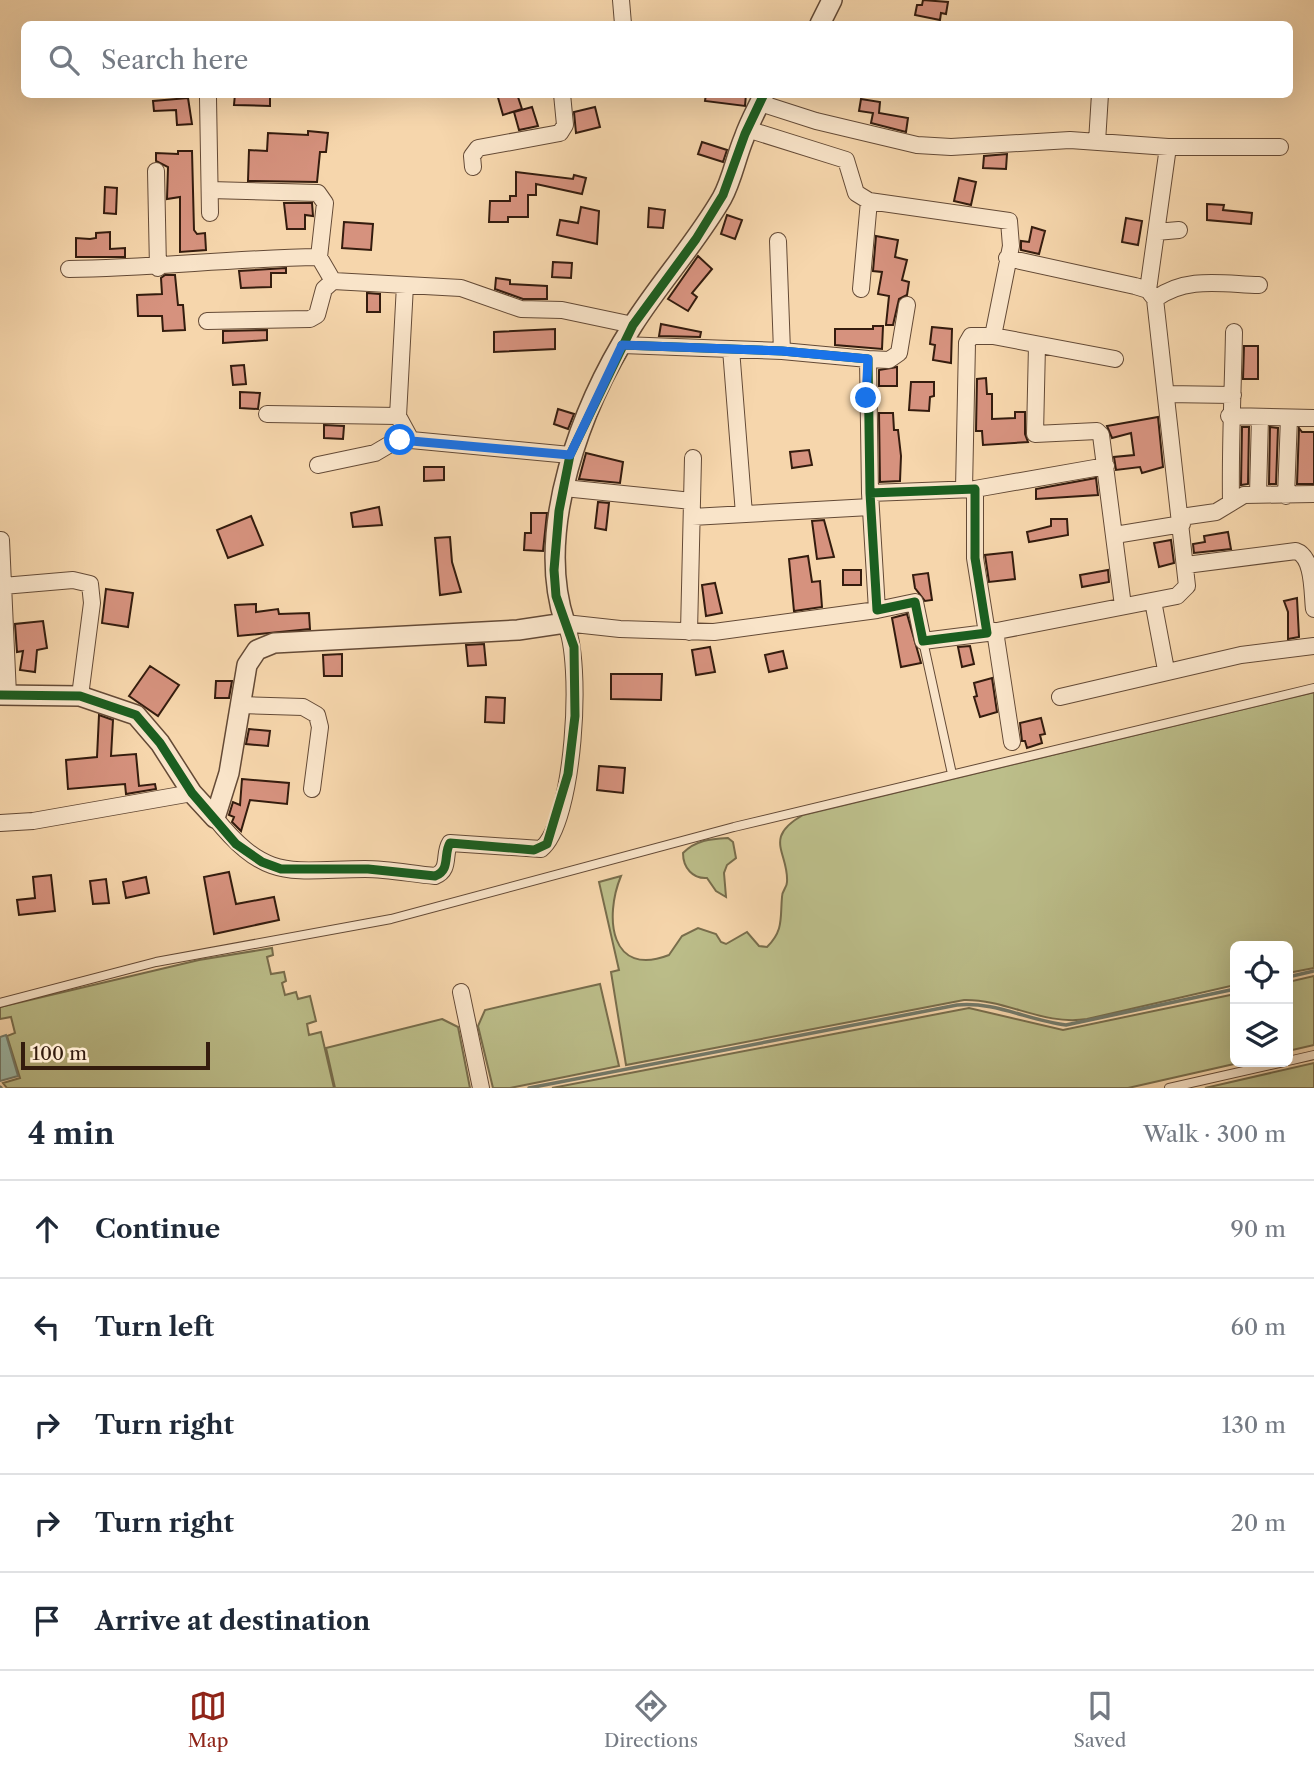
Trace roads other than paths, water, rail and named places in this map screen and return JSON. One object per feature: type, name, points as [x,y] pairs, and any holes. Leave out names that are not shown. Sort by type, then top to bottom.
[{"type":"street","points":[[621,0],[623,21]]},
{"type":"street","points":[[822,21],[832,0]]},
{"type":"street","points":[[208,98],[210,213]]},
{"type":"street","points":[[473,167],[473,152],[478,148],[560,133],[565,125],[562,98]]},
{"type":"street","points":[[1097,142],[1100,98]]},
{"type":"street","points":[[1,540],[4,695],[80,696],[136,715],[160,743],[192,793],[244,851],[281,869],[368,869],[435,876],[442,872],[447,863],[450,843],[541,849],[552,835],[565,786],[575,716],[576,665],[556,596],[554,570],[570,455],[633,325],[696,239],[723,195],[747,129],[762,99],[816,121],[917,145],[951,147],[1070,140],[1168,147],[1280,147]]},
{"type":"street","points":[[747,129],[846,160],[856,193],[869,201],[1006,220],[1011,233],[993,336]]},
{"type":"street","points":[[215,818],[229,773],[250,656],[274,643],[518,630],[565,622],[620,629],[714,632],[877,610],[915,602],[923,641],[991,632],[1182,594],[1187,586],[1182,521],[1151,294],[1156,232],[1168,147]]},
{"type":"street","points":[[156,171],[158,268]]},
{"type":"street","points":[[210,190],[318,193],[325,203],[318,257],[333,281]]},
{"type":"street","points":[[860,289],[869,201]]},
{"type":"street","points":[[1156,232],[1180,230]]},
{"type":"street","points":[[778,241],[782,351]]},
{"type":"street","points":[[69,269],[158,268],[232,258],[318,257]]},
{"type":"street","points":[[1007,258],[1151,294],[1191,283],[1259,285]]},
{"type":"street","points":[[207,321],[310,319],[317,314],[324,289],[333,281],[461,288],[522,309],[562,310],[633,325]]},
{"type":"street","points":[[405,285],[398,416],[411,440]]},
{"type":"street","points":[[622,345],[782,351],[889,360],[899,353],[907,305]]},
{"type":"street","points":[[1231,502],[1229,415],[1233,395],[1234,332]]},
{"type":"street","points":[[1012,743],[975,558],[970,489],[967,343],[975,334],[1115,359]]},
{"type":"street","points":[[1037,345],[1035,434],[1098,431],[1106,466],[1124,606]]},
{"type":"street","points":[[731,349],[744,514]]},
{"type":"street","points":[[868,359],[870,500],[877,610]]},
{"type":"street","points":[[1166,394],[1233,395]]},
{"type":"street","points":[[267,414],[398,416]]},
{"type":"street","points":[[1229,415],[1314,418]]},
{"type":"street","points":[[1258,494],[1260,417]]},
{"type":"street","points":[[1286,496],[1289,418]]},
{"type":"street","points":[[318,465],[376,453],[392,443],[411,440],[570,455]]},
{"type":"street","points":[[689,632],[693,458]]},
{"type":"street","points":[[564,488],[692,509],[744,514],[970,489],[1106,466]]},
{"type":"street","points":[[1115,536],[1216,512],[1244,495],[1314,494]]},
{"type":"street","points":[[1186,565],[1296,551],[1305,557],[1312,573],[1314,609]]},
{"type":"street","points":[[3,586],[73,580],[90,584],[92,603],[80,696]]},
{"type":"street","points":[[1153,601],[1166,670]]},
{"type":"street","points":[[1060,697],[1241,654],[1314,646]]},
{"type":"street","points":[[241,705],[303,707],[317,715],[320,727],[312,789]]},
{"type":"street","points":[[0,823],[33,821],[192,793]]},
{"type":"street","points":[[461,992],[481,1088]]},
{"type":"lane","points":[[923,641],[953,774]]},
{"type":"lane","points":[[0,1003],[156,962],[391,919],[734,827],[1314,688]]},
{"type":"lane","points":[[1293,1060],[1314,1055]]},
{"type":"lane","points":[[1169,1088],[1260,1067]]},
{"type":"waterway","points":[[1293,976],[1314,971]]},
{"type":"waterway","points":[[529,1088],[957,1005],[985,1006],[1066,1025],[1230,990]]}]
